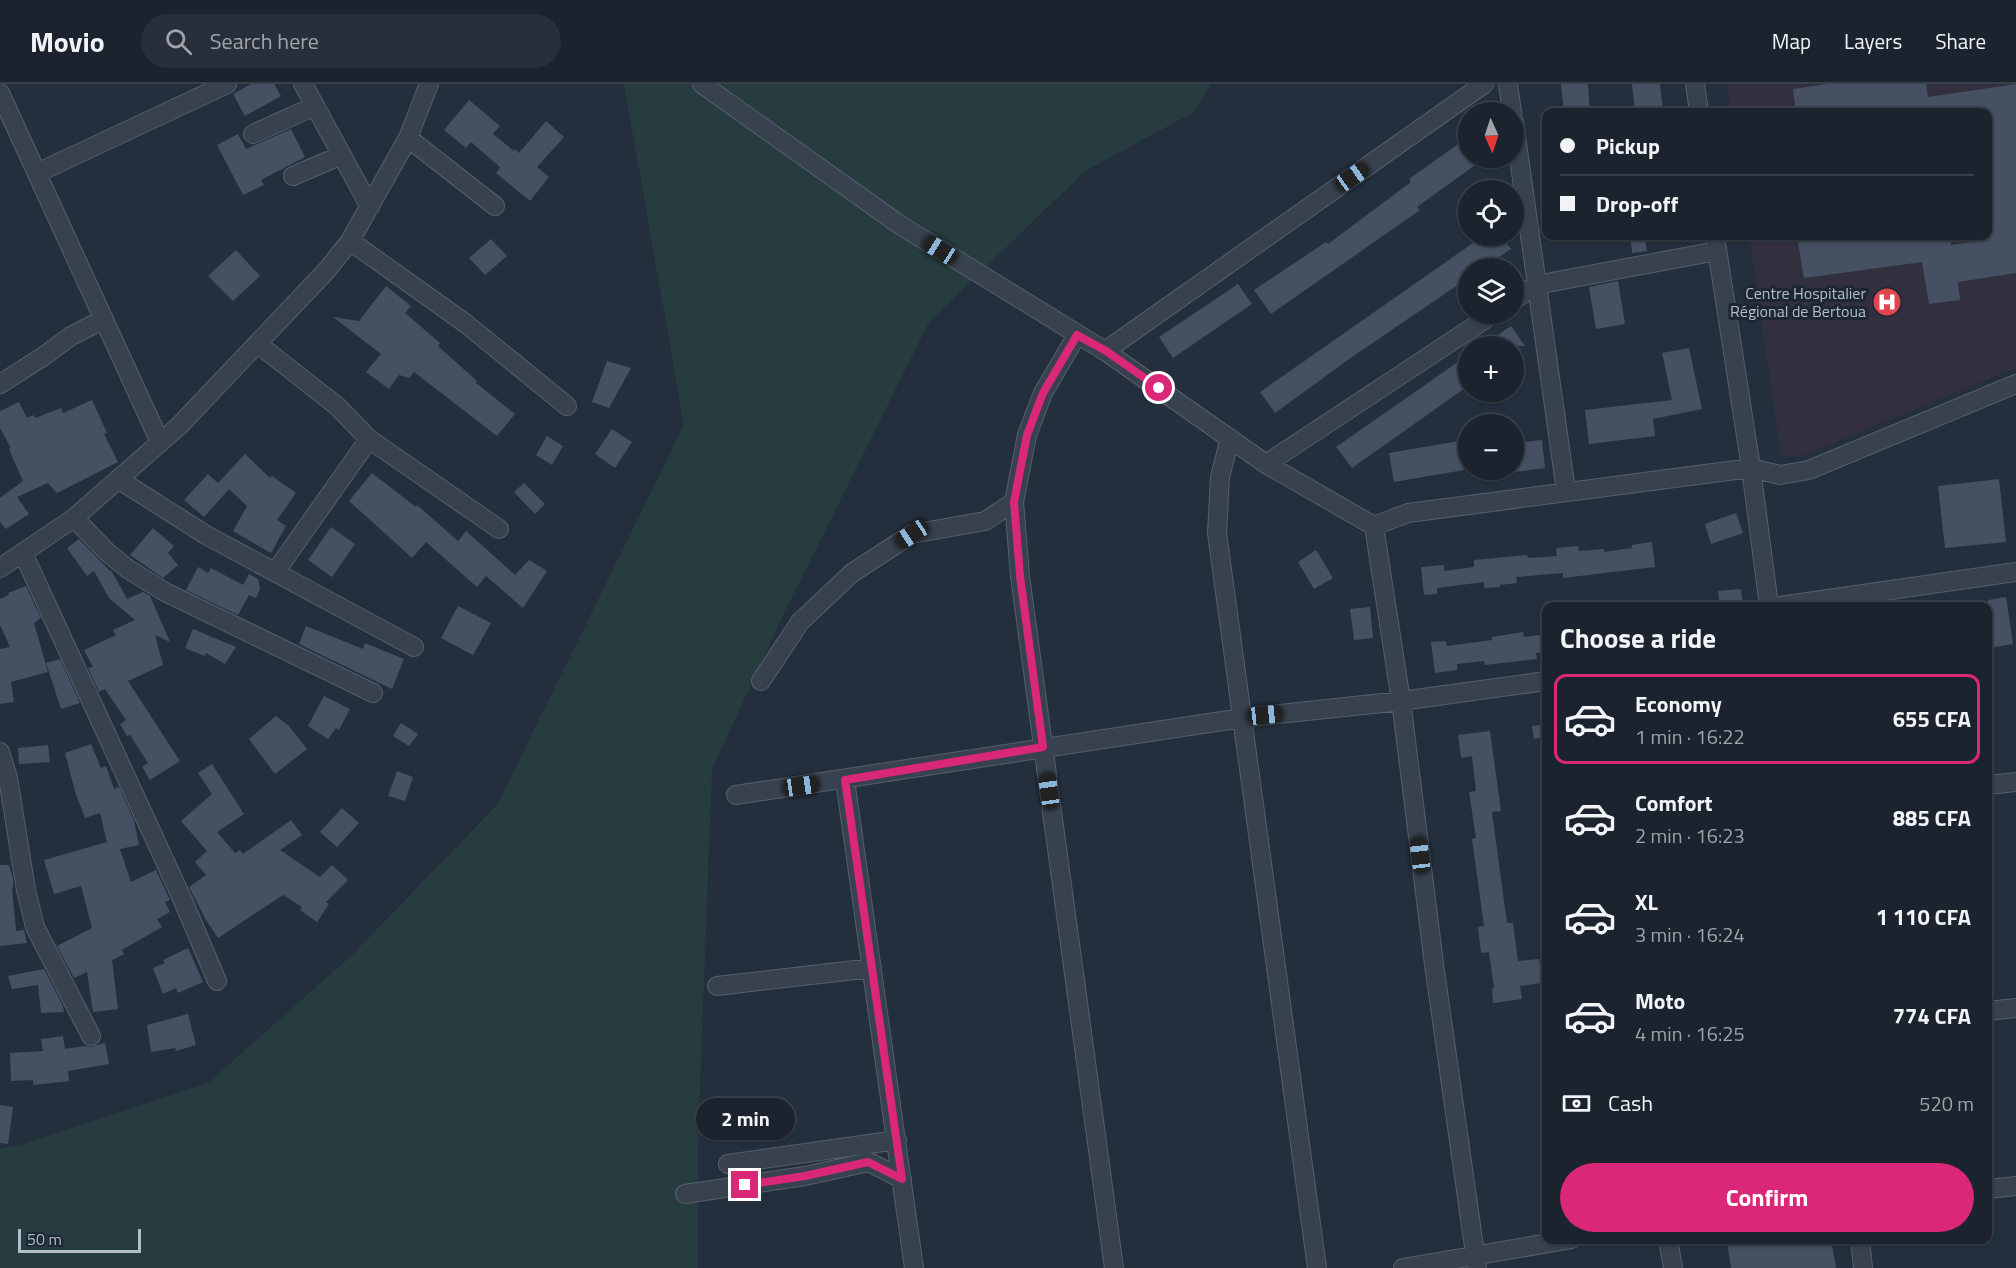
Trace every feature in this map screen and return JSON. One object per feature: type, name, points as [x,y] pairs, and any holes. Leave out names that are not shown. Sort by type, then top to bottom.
[{"type":"street","points":[[37,173],[227,84]]},
{"type":"street","points":[[303,84],[370,207]]},
{"type":"street","points":[[0,568],[74,518],[179,426],[327,270],[350,241],[408,138],[429,84]]},
{"type":"street","points":[[702,84],[900,225],[1106,351],[1266,464],[1374,526]]},
{"type":"street","points":[[1106,351],[1484,84]]},
{"type":"street","points":[[1508,84],[1511,102]]},
{"type":"street","points":[[1695,84],[1698,108]]},
{"type":"street","points":[[0,93],[160,442]]},
{"type":"street","points":[[253,134],[315,106]]},
{"type":"street","points":[[408,138],[495,206]]},
{"type":"street","points":[[293,177],[342,155]]},
{"type":"street","points":[[1520,168],[1566,491]]},
{"type":"street","points":[[350,241],[465,323],[567,406]]},
{"type":"street","points":[[1524,293],[1536,285],[1716,243],[1751,468],[1768,602]]},
{"type":"street","points":[[0,384],[71,336],[104,318]]},
{"type":"street","points":[[1266,464],[1478,324]]},
{"type":"street","points":[[1077,335],[1043,393],[1027,435],[1014,502],[1020,576],[1114,1268]]},
{"type":"street","points":[[258,344],[337,406],[369,439],[499,529]]},
{"type":"street","points":[[1374,526],[1408,513],[1566,491],[1751,468],[1780,475],[1809,470],[2016,384]]},
{"type":"street","points":[[1230,438],[1220,477],[1217,533],[1317,1268]]},
{"type":"street","points":[[276,572],[369,439]]},
{"type":"street","points":[[118,479],[206,535],[414,647]]},
{"type":"street","points":[[761,681],[800,622],[852,573],[912,534],[985,521],[1014,502]]},
{"type":"street","points":[[74,518],[107,552],[128,569],[165,592],[373,693]]},
{"type":"street","points":[[1374,526],[1401,701],[1434,964],[1476,1261]]},
{"type":"street","points":[[23,553],[181,896],[217,981]]},
{"type":"street","points":[[1808,602],[2016,572]]},
{"type":"street","points":[[1906,588],[1908,602]]},
{"type":"street","points":[[735,795],[1242,718],[1401,701],[1542,682]]},
{"type":"street","points":[[0,752],[8,778],[26,890],[35,927],[91,1036]]},
{"type":"street","points":[[845,780],[914,1268]]},
{"type":"street","points":[[1992,785],[2016,782]]},
{"type":"street","points":[[717,986],[872,968]]},
{"type":"street","points":[[1992,1011],[2016,1008]]},
{"type":"street","points":[[728,1164],[897,1140]]},
{"type":"street","points":[[685,1194],[805,1176],[868,1162],[902,1179]]},
{"type":"street","points":[[1992,1189],[2016,1186]]},
{"type":"street","points":[[1403,1268],[1476,1261],[1550,1244]]},
{"type":"street","points":[[1669,1244],[1673,1268]]},
{"type":"street","points":[[1861,1244],[1863,1268]]},
{"type":"shaded area","name":"Centre Hospitalier Régional de Bertoua","points":[[1726,84],[2016,84],[2016,368],[1799,457],[1781,454],[1750,240],[1992,240],[1992,108],[1730,108]]},
{"type":"green space","points":[[624,84],[1211,84],[1194,112],[1085,171],[929,322],[784,613],[712,769],[698,1140],[698,1268],[0,1268],[0,1149],[23,1144],[208,1083],[351,956],[497,805],[684,425]]},
{"type":"building","points":[[251,84],[274,84],[281,96],[245,116],[233,94]]},
{"type":"building","points":[[1561,84],[1588,84],[1590,108],[1564,108]]},
{"type":"building","points":[[1632,84],[1660,84],[1663,108],[1635,108]]},
{"type":"building","points":[[1828,84],[1926,84],[1928,97],[2016,84],[2016,273],[1958,282],[1960,300],[1929,304],[1922,262],[1804,278],[1798,240],[1950,240],[1951,245],[1992,240],[1992,108],[1795,108],[1793,89]]},
{"type":"building","points":[[469,100],[500,126],[493,134],[519,153],[546,121],[564,137],[537,167],[549,177],[530,201],[496,173],[500,167],[471,142],[466,148],[444,130]]},
{"type":"building","points":[[291,129],[305,157],[261,180],[264,185],[243,195],[217,145],[238,134],[246,149]]},
{"type":"building","points":[[1458,144],[1458,168],[1471,168],[1417,207],[1420,210],[1271,314],[1254,290],[1326,242],[1328,244],[1411,182],[1409,179]]},
{"type":"building","points":[[491,239],[507,256],[485,275],[469,258]]},
{"type":"building","points":[[1631,240],[1645,240],[1647,251],[1632,253]]},
{"type":"building","points":[[1469,246],[1508,246],[1511,249],[1497,258],[1458,258],[1458,285],[1275,413],[1260,392]]},
{"type":"building","points":[[236,250],[260,276],[233,301],[208,276]]},
{"type":"building","points":[[1618,281],[1625,324],[1596,329],[1589,287]]},
{"type":"building","points":[[1238,284],[1252,304],[1173,358],[1159,337]]},
{"type":"building","points":[[386,286],[411,306],[405,313],[440,343],[438,346],[477,381],[476,383],[515,414],[497,436],[414,372],[409,378],[399,375],[389,389],[366,372],[381,354],[333,317],[359,321]]},
{"type":"building","points":[[1511,326],[1518,336],[1496,336]]},
{"type":"building","points":[[1689,348],[1702,409],[1653,419],[1655,436],[1589,444],[1585,410],[1672,400],[1662,353]]},
{"type":"building","points":[[607,361],[631,368],[609,408],[592,402]]},
{"type":"building","points":[[1458,362],[1458,393],[1352,468],[1336,447]]},
{"type":"building","points":[[92,400],[107,433],[104,434],[118,462],[57,493],[48,483],[17,497],[29,514],[6,529],[0,522],[0,498],[23,481],[9,449],[11,448],[0,428],[0,411],[19,402],[27,418],[34,415],[35,418],[61,408],[63,413]]},
{"type":"building","points":[[612,429],[632,442],[615,468],[595,454]]},
{"type":"building","points":[[547,436],[563,446],[552,465],[536,455]]},
{"type":"building","points":[[1542,440],[1545,468],[1524,471],[1524,442]]},
{"type":"building","points":[[1458,441],[1458,471],[1394,482],[1389,453]]},
{"type":"building","points":[[245,454],[270,478],[272,476],[296,493],[277,520],[286,526],[271,553],[233,531],[247,506],[229,489],[204,517],[184,500],[208,474],[218,483]]},
{"type":"building","points":[[372,473],[416,507],[417,505],[458,541],[466,531],[515,575],[529,560],[547,571],[523,608],[486,576],[477,587],[426,542],[412,558],[349,501]]},
{"type":"building","points":[[1999,479],[2006,542],[1945,548],[1938,486]]},
{"type":"building","points":[[524,483],[545,504],[535,514],[514,492]]},
{"type":"building","points":[[1736,513],[1743,533],[1711,544],[1705,524]]},
{"type":"building","points":[[331,527],[355,544],[332,577],[308,560]]},
{"type":"building","points":[[153,528],[174,546],[168,553],[178,565],[163,578],[130,555]]},
{"type":"building","points":[[79,539],[111,570],[127,599],[143,592],[150,596],[170,642],[155,635],[163,665],[128,681],[180,761],[150,780],[142,767],[148,763],[120,724],[126,720],[105,689],[99,692],[88,668],[93,667],[84,650],[116,635],[113,630],[135,620],[109,598],[94,571],[87,576],[67,548]]},
{"type":"building","points":[[1652,542],[1655,567],[1563,578],[1563,573],[1516,577],[1517,583],[1500,585],[1500,587],[1484,588],[1484,582],[1437,588],[1437,594],[1424,595],[1421,567],[1444,565],[1444,571],[1474,567],[1474,560],[1527,555],[1528,558],[1557,556],[1556,548],[1578,546],[1579,551],[1604,549],[1604,552]]},
{"type":"building","points":[[1316,550],[1333,578],[1314,589],[1298,562]]},
{"type":"building","points":[[198,567],[208,573],[211,568],[243,585],[249,574],[258,579],[260,589],[256,598],[249,595],[238,615],[186,590]]},
{"type":"building","points":[[26,586],[41,618],[34,623],[48,672],[11,682],[14,702],[0,704],[0,649],[10,647],[0,625],[0,599]]},
{"type":"building","points":[[1741,589],[1743,602],[1719,602],[1718,591]]},
{"type":"building","points":[[2006,597],[2013,644],[1992,647],[1992,602],[1988,600]]},
{"type":"building","points":[[458,606],[491,623],[473,655],[441,638]]},
{"type":"building","points":[[1370,607],[1373,638],[1354,640],[1350,609]]},
{"type":"building","points":[[306,626],[363,649],[365,643],[404,659],[392,689],[299,644]]},
{"type":"building","points":[[193,629],[236,647],[225,664],[206,653],[205,656],[185,648]]},
{"type":"building","points":[[1523,632],[1524,637],[1542,635],[1542,652],[1536,653],[1537,659],[1485,665],[1484,661],[1457,664],[1457,670],[1435,673],[1431,642],[1446,641],[1447,646],[1492,640],[1492,637]]},
{"type":"building","points":[[60,659],[80,703],[61,709],[46,663]]},
{"type":"building","points":[[324,696],[350,709],[339,730],[336,728],[328,739],[308,726]]},
{"type":"building","points":[[276,716],[288,725],[307,749],[275,774],[249,739]]},
{"type":"building","points":[[401,723],[418,734],[409,746],[393,736]]},
{"type":"building","points":[[1542,725],[1542,738],[1534,739],[1532,726]]},
{"type":"building","points":[[1490,731],[1501,811],[1492,812],[1507,923],[1513,923],[1518,961],[1539,959],[1542,983],[1520,986],[1522,999],[1493,1003],[1492,989],[1494,988],[1489,952],[1481,953],[1478,927],[1484,926],[1472,839],[1476,838],[1469,792],[1476,791],[1472,756],[1461,758],[1458,735]]},
{"type":"building","points":[[91,744],[101,768],[106,766],[114,789],[119,787],[134,820],[139,845],[120,849],[131,882],[156,870],[170,900],[165,902],[170,912],[157,919],[162,927],[122,950],[124,954],[112,960],[118,1009],[93,1012],[87,972],[74,978],[57,946],[92,928],[81,886],[54,894],[44,860],[107,842],[100,813],[85,818],[76,795],[65,753]]},
{"type":"building","points":[[48,745],[50,762],[19,764],[18,748]]},
{"type":"building","points":[[212,764],[244,814],[217,832],[235,853],[240,850],[243,854],[291,820],[302,835],[280,850],[320,877],[332,865],[348,880],[326,902],[329,904],[317,922],[300,910],[302,907],[283,895],[218,938],[206,920],[189,887],[206,875],[195,862],[207,851],[181,821],[212,794],[198,773]]},
{"type":"building","points":[[397,771],[413,777],[405,801],[388,796]]},
{"type":"building","points":[[342,808],[359,823],[337,847],[320,832]]},
{"type":"building","points":[[0,865],[9,865],[13,878],[16,931],[24,930],[27,943],[0,946]]},
{"type":"building","points":[[188,948],[203,982],[178,993],[176,988],[163,994],[153,968],[165,963],[163,960]]},
{"type":"building","points":[[44,969],[64,1012],[41,1013],[38,985],[12,989],[8,976]]},
{"type":"building","points":[[188,1014],[196,1045],[176,1051],[175,1048],[151,1052],[147,1025]]},
{"type":"building","points":[[63,1036],[65,1049],[91,1047],[105,1043],[109,1064],[68,1071],[69,1081],[33,1085],[33,1080],[11,1081],[10,1053],[43,1051],[41,1039]]},
{"type":"building","points":[[0,1105],[13,1107],[8,1144],[0,1143]]},
{"type":"building","points":[[1727,1244],[1832,1244],[1836,1268],[1731,1268]]},
{"type":"place","name":"Centre Hospitalier Régional de Bertoua","points":[[1887,302]]},
{"type":"route","points":[[745,1185],[805,1176],[868,1162],[902,1179],[845,780],[1043,747],[1020,576],[1014,502],[1027,435],[1043,393],[1077,335],[1106,351],[1159,388]]}]
